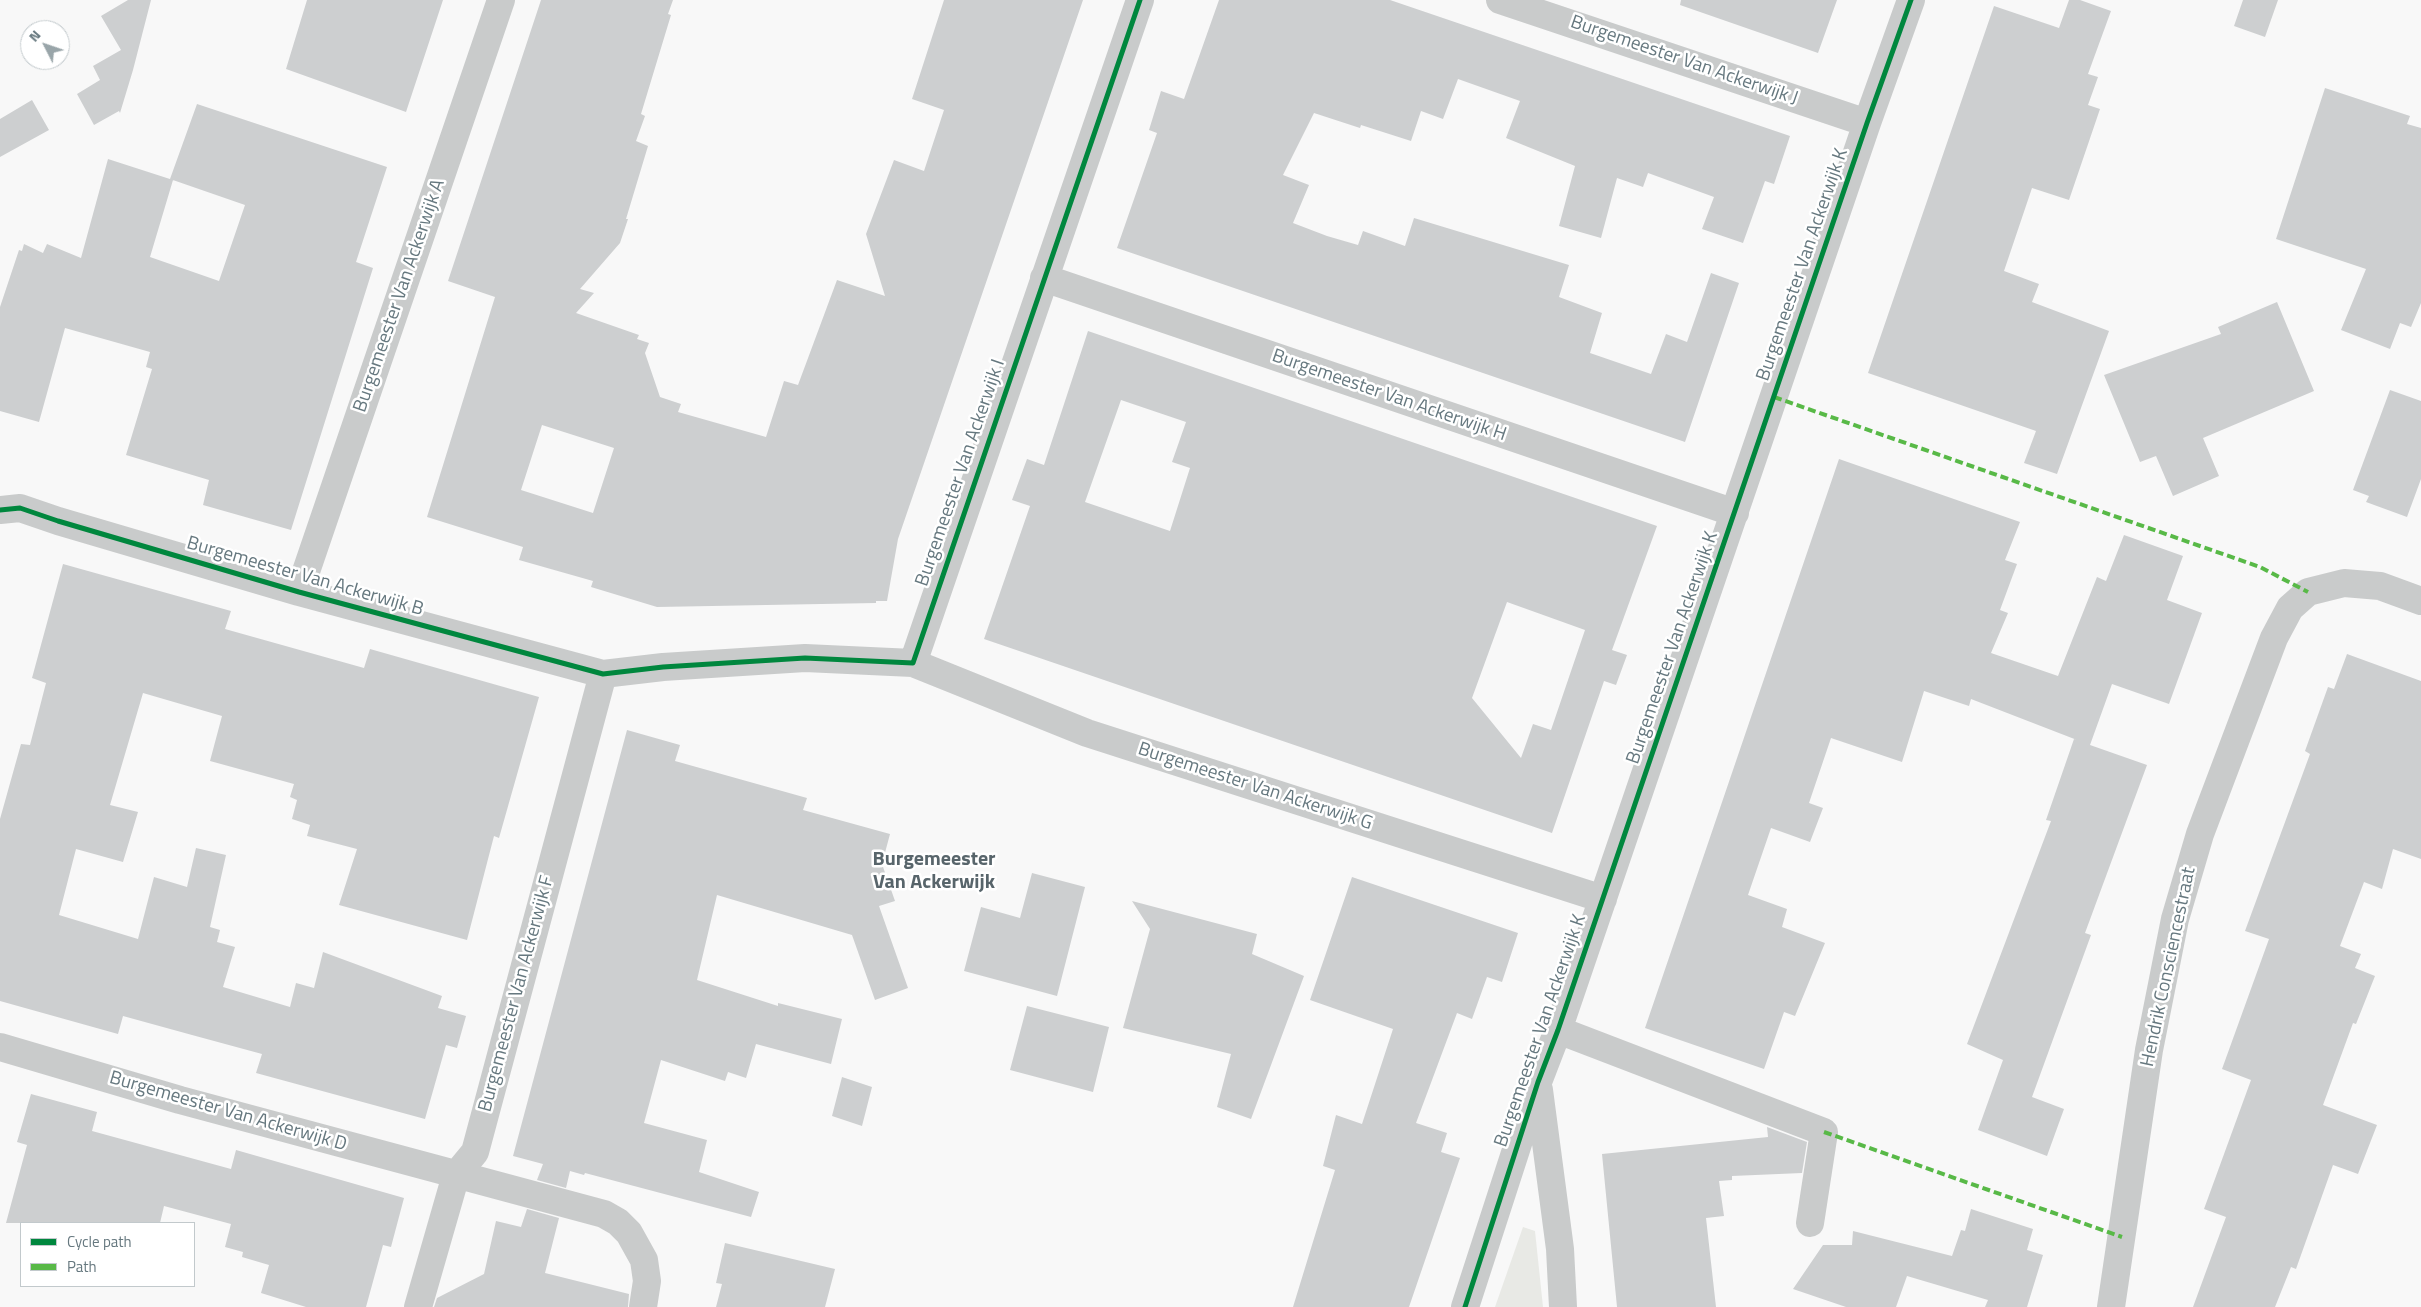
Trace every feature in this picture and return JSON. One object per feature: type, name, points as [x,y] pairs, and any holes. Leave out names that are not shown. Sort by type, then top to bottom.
[{"type":"street","name":"Burgemeester Van Ackerwijk A","points":[[299,592],[501,0]]},
{"type":"street","name":"Burgemeester Van Ackerwijk I","points":[[913,662],[1140,0]]},
{"type":"street","name":"Burgemeester Van Ackerwijk J","points":[[1500,0],[1867,123]]},
{"type":"street","name":"Burgemeester Van Ackerwijk K","points":[[1464,1307],[1489,1238],[1538,1082],[1558,1030],[1867,123],[1911,0]]},
{"type":"street","name":"Burgemeester Van Ackerwijk H","points":[[1044,278],[1735,513]]},
{"type":"street","name":"Burgemeester Van Ackerwijk B","points":[[0,510],[20,508],[58,522],[299,592],[603,674]]},
{"type":"street","name":"Hendrik Consciencestraat","points":[[2111,1307],[2149,1050],[2175,919],[2200,834],[2274,638],[2290,608],[2308,592],[2344,583],[2362,584],[2380,586],[2421,601]]},
{"type":"street","points":[[603,674],[663,667],[805,658],[913,662]]},
{"type":"street","name":"Burgemeester Van Ackerwijk G","points":[[913,662],[1087,734],[1602,899]]},
{"type":"street","name":"Burgemeester Van Ackerwijk F","points":[[418,1307],[456,1175],[475,1152],[603,674]]},
{"type":"street","points":[[1558,1030],[1824,1132],[1810,1223]]},
{"type":"street","name":"Burgemeester Van Ackerwijk D","points":[[0,1047],[180,1100],[456,1175],[590,1209],[618,1222],[629,1233],[644,1260],[647,1281],[643,1307]]},
{"type":"street","name":"Burgemeester Van Ackerwijk K","points":[[1538,1082],[1560,1249],[1563,1307]]},
{"type":"shaded area","points":[[1523,1227],[1535,1231],[1543,1307],[1495,1307]]},
{"type":"building","points":[[128,0],[151,0],[133,70],[120,113],[119,111],[94,125],[77,94],[100,80],[93,66],[121,50],[101,16]]},
{"type":"building","points":[[307,0],[443,0],[406,112],[286,69]]},
{"type":"building","points":[[541,0],[673,0],[668,14],[671,15],[641,114],[645,116],[636,141],[648,146],[626,219],[628,219],[620,243],[580,289],[594,293],[576,313],[639,335],[637,339],[649,343],[645,353],[660,397],[681,404],[678,412],[766,437],[784,381],[798,385],[837,280],[885,296],[866,234],[894,160],[924,171],[944,110],[912,99],[944,0],[1083,0],[898,539],[887,601],[876,601],[876,603],[657,607],[591,587],[593,581],[519,560],[523,547],[427,517],[495,297],[448,281]],"holes":[[[542,425],[614,448],[593,513],[521,490]]]},
{"type":"building","points":[[1219,0],[1390,0],[1790,136],[1774,184],[1765,181],[1743,243],[1702,229],[1714,197],[1648,173],[1643,187],[1617,178],[1601,238],[1559,226],[1575,166],[1506,138],[1520,101],[1458,79],[1443,119],[1421,111],[1411,141],[1361,125],[1360,128],[1314,113],[1283,175],[1309,185],[1293,223],[1327,236],[1358,245],[1363,231],[1405,246],[1414,218],[1569,265],[1559,297],[1602,313],[1590,353],[1651,374],[1666,334],[1687,342],[1711,273],[1739,283],[1685,442],[1117,248],[1157,133],[1149,130],[1161,91],[1184,99]]},
{"type":"building","points":[[1681,0],[1837,0],[1818,53],[1680,5]]},
{"type":"building","points":[[2069,0],[2080,0],[2111,11],[2088,74],[2098,77],[2088,105],[2100,109],[2069,200],[2032,188],[2004,271],[2039,284],[2032,302],[2109,331],[2057,474],[2024,463],[2036,431],[1868,373],[1994,6],[2059,28]]},
{"type":"building","points":[[2243,0],[2278,0],[2265,37],[2234,26]]},
{"type":"building","points":[[2325,88],[2410,116],[2407,124],[2421,128],[2421,303],[2411,327],[2400,323],[2390,349],[2341,330],[2366,269],[2276,239]]},
{"type":"building","points":[[32,100],[49,130],[0,157],[0,119]]},
{"type":"building","points":[[197,104],[387,167],[356,262],[373,268],[291,530],[203,505],[209,480],[126,455],[152,369],[146,367],[150,352],[65,328],[39,422],[0,411],[0,307],[19,250],[22,251],[24,244],[43,253],[47,244],[81,258],[108,159],[170,179]],"holes":[[[173,180],[245,205],[219,281],[150,257]]]},
{"type":"building","points":[[2277,302],[2314,391],[2203,438],[2219,476],[2173,496],[2156,456],[2140,462],[2104,375],[2221,334],[2218,327]]},
{"type":"building","points":[[1088,331],[1657,526],[1612,650],[1627,655],[1616,685],[1604,681],[1552,833],[984,639],[1030,506],[1012,500],[1027,459],[1044,465]],"holes":[[[1121,400],[1186,422],[1172,462],[1190,468],[1170,531],[1085,502]],[[1507,602],[1585,630],[1551,730],[1533,724],[1521,758],[1472,698]]]},
{"type":"building","points":[[2390,390],[2421,401],[2421,479],[2407,517],[2366,502],[2369,496],[2353,490]]},
{"type":"building","points":[[1839,459],[2020,522],[2005,560],[2017,564],[2000,610],[2008,613],[1991,653],[2058,676],[2097,577],[2106,581],[2124,535],[2183,556],[2167,600],[2202,613],[2169,704],[2112,684],[2090,745],[2147,765],[2085,933],[2091,935],[2032,1097],[2064,1109],[2047,1156],[1978,1130],[2003,1060],[1967,1044],[2051,821],[2046,820],[2074,739],[2077,740],[1971,699],[1969,706],[1924,691],[1902,762],[1831,738],[1809,803],[1823,808],[1810,842],[1771,828],[1748,895],[1787,909],[1782,927],[1825,943],[1795,1016],[1784,1012],[1764,1069],[1645,1028]]},
{"type":"building","points":[[63,564],[231,611],[225,629],[364,668],[370,649],[539,697],[499,838],[494,836],[467,940],[339,905],[357,849],[307,836],[310,825],[292,819],[297,800],[290,797],[294,784],[210,761],[222,716],[143,693],[110,805],[138,812],[123,862],[76,849],[59,915],[138,939],[154,877],[187,887],[196,848],[226,855],[210,927],[220,930],[217,942],[235,947],[223,987],[290,1007],[296,983],[314,988],[323,952],[442,996],[438,1008],[466,1016],[457,1048],[446,1045],[425,1119],[256,1073],[262,1054],[123,1016],[118,1034],[0,1001],[0,819],[21,744],[30,745],[46,683],[32,678]]},
{"type":"building","points":[[2347,654],[2421,681],[2421,859],[2393,849],[2382,889],[2364,882],[2340,946],[2361,954],[2355,968],[2375,976],[2356,1024],[2353,1023],[2323,1105],[2377,1125],[2358,1174],[2333,1165],[2296,1269],[2291,1267],[2275,1307],[2193,1307],[2226,1217],[2204,1209],[2251,1080],[2222,1069],[2269,939],[2245,931],[2310,754],[2305,751],[2328,687],[2334,689]]},
{"type":"building","points":[[627,730],[680,745],[675,761],[807,798],[803,810],[890,834],[882,864],[895,901],[879,906],[908,988],[875,1000],[852,935],[717,895],[697,980],[778,1006],[778,1003],[842,1019],[831,1064],[756,1044],[746,1078],[728,1072],[725,1081],[661,1060],[644,1123],[707,1140],[699,1172],[759,1192],[751,1217],[585,1173],[584,1175],[570,1171],[566,1188],[537,1180],[543,1164],[513,1156]]},
{"type":"building","points":[[1032,873],[1085,887],[1057,996],[964,971],[981,907],[1020,918]]},
{"type":"building","points":[[1352,877],[1518,933],[1502,982],[1487,977],[1472,1019],[1457,1013],[1416,1123],[1447,1133],[1441,1152],[1460,1158],[1409,1307],[1293,1307],[1335,1170],[1323,1166],[1336,1115],[1362,1124],[1393,1029],[1310,1000]]},
{"type":"building","points":[[1132,901],[1257,934],[1252,954],[1304,976],[1251,1119],[1217,1107],[1231,1054],[1123,1028],[1150,929]]},
{"type":"building","points":[[1027,1006],[1109,1027],[1093,1092],[1010,1070]]},
{"type":"building","points":[[842,1077],[872,1087],[862,1126],[832,1116]]},
{"type":"building","points":[[31,1094],[97,1112],[92,1131],[231,1169],[236,1150],[404,1198],[391,1247],[383,1245],[366,1307],[306,1307],[261,1293],[269,1265],[242,1257],[243,1252],[225,1247],[231,1224],[164,1206],[160,1222],[6,1223],[27,1145],[17,1142]]},
{"type":"building","points":[[1767,1127],[1807,1142],[1802,1173],[1732,1176],[1732,1180],[1719,1181],[1724,1216],[1706,1218],[1716,1307],[1617,1307],[1602,1154],[1768,1137]]},
{"type":"building","points":[[527,1209],[559,1218],[545,1273],[629,1294],[628,1307],[434,1307],[437,1298],[484,1274],[496,1221],[521,1227]]},
{"type":"building","points":[[1971,1209],[2033,1229],[2027,1250],[2043,1255],[2027,1307],[1985,1307],[1988,1300],[1907,1276],[1896,1307],[1846,1307],[1793,1289],[1823,1245],[1852,1245],[1853,1231],[1952,1256],[1961,1230],[1965,1231]]},
{"type":"building","points":[[725,1243],[835,1269],[825,1307],[716,1307],[722,1284],[716,1283]]},
{"type":"marked path","points":[[1774,397],[2260,567],[2308,592]]},
{"type":"marked path","points":[[1824,1132],[2122,1237]]},
{"type":"cycle path","points":[[0,510],[20,508],[299,592],[603,674],[663,667],[805,658],[913,663],[1140,0]]},
{"type":"cycle path","points":[[1465,1307],[1538,1082],[1558,1030],[1867,123],[1911,0]]},
{"type":"district","name":"Burgemeester Van Ackerwijk","points":[[934,872]]}]
